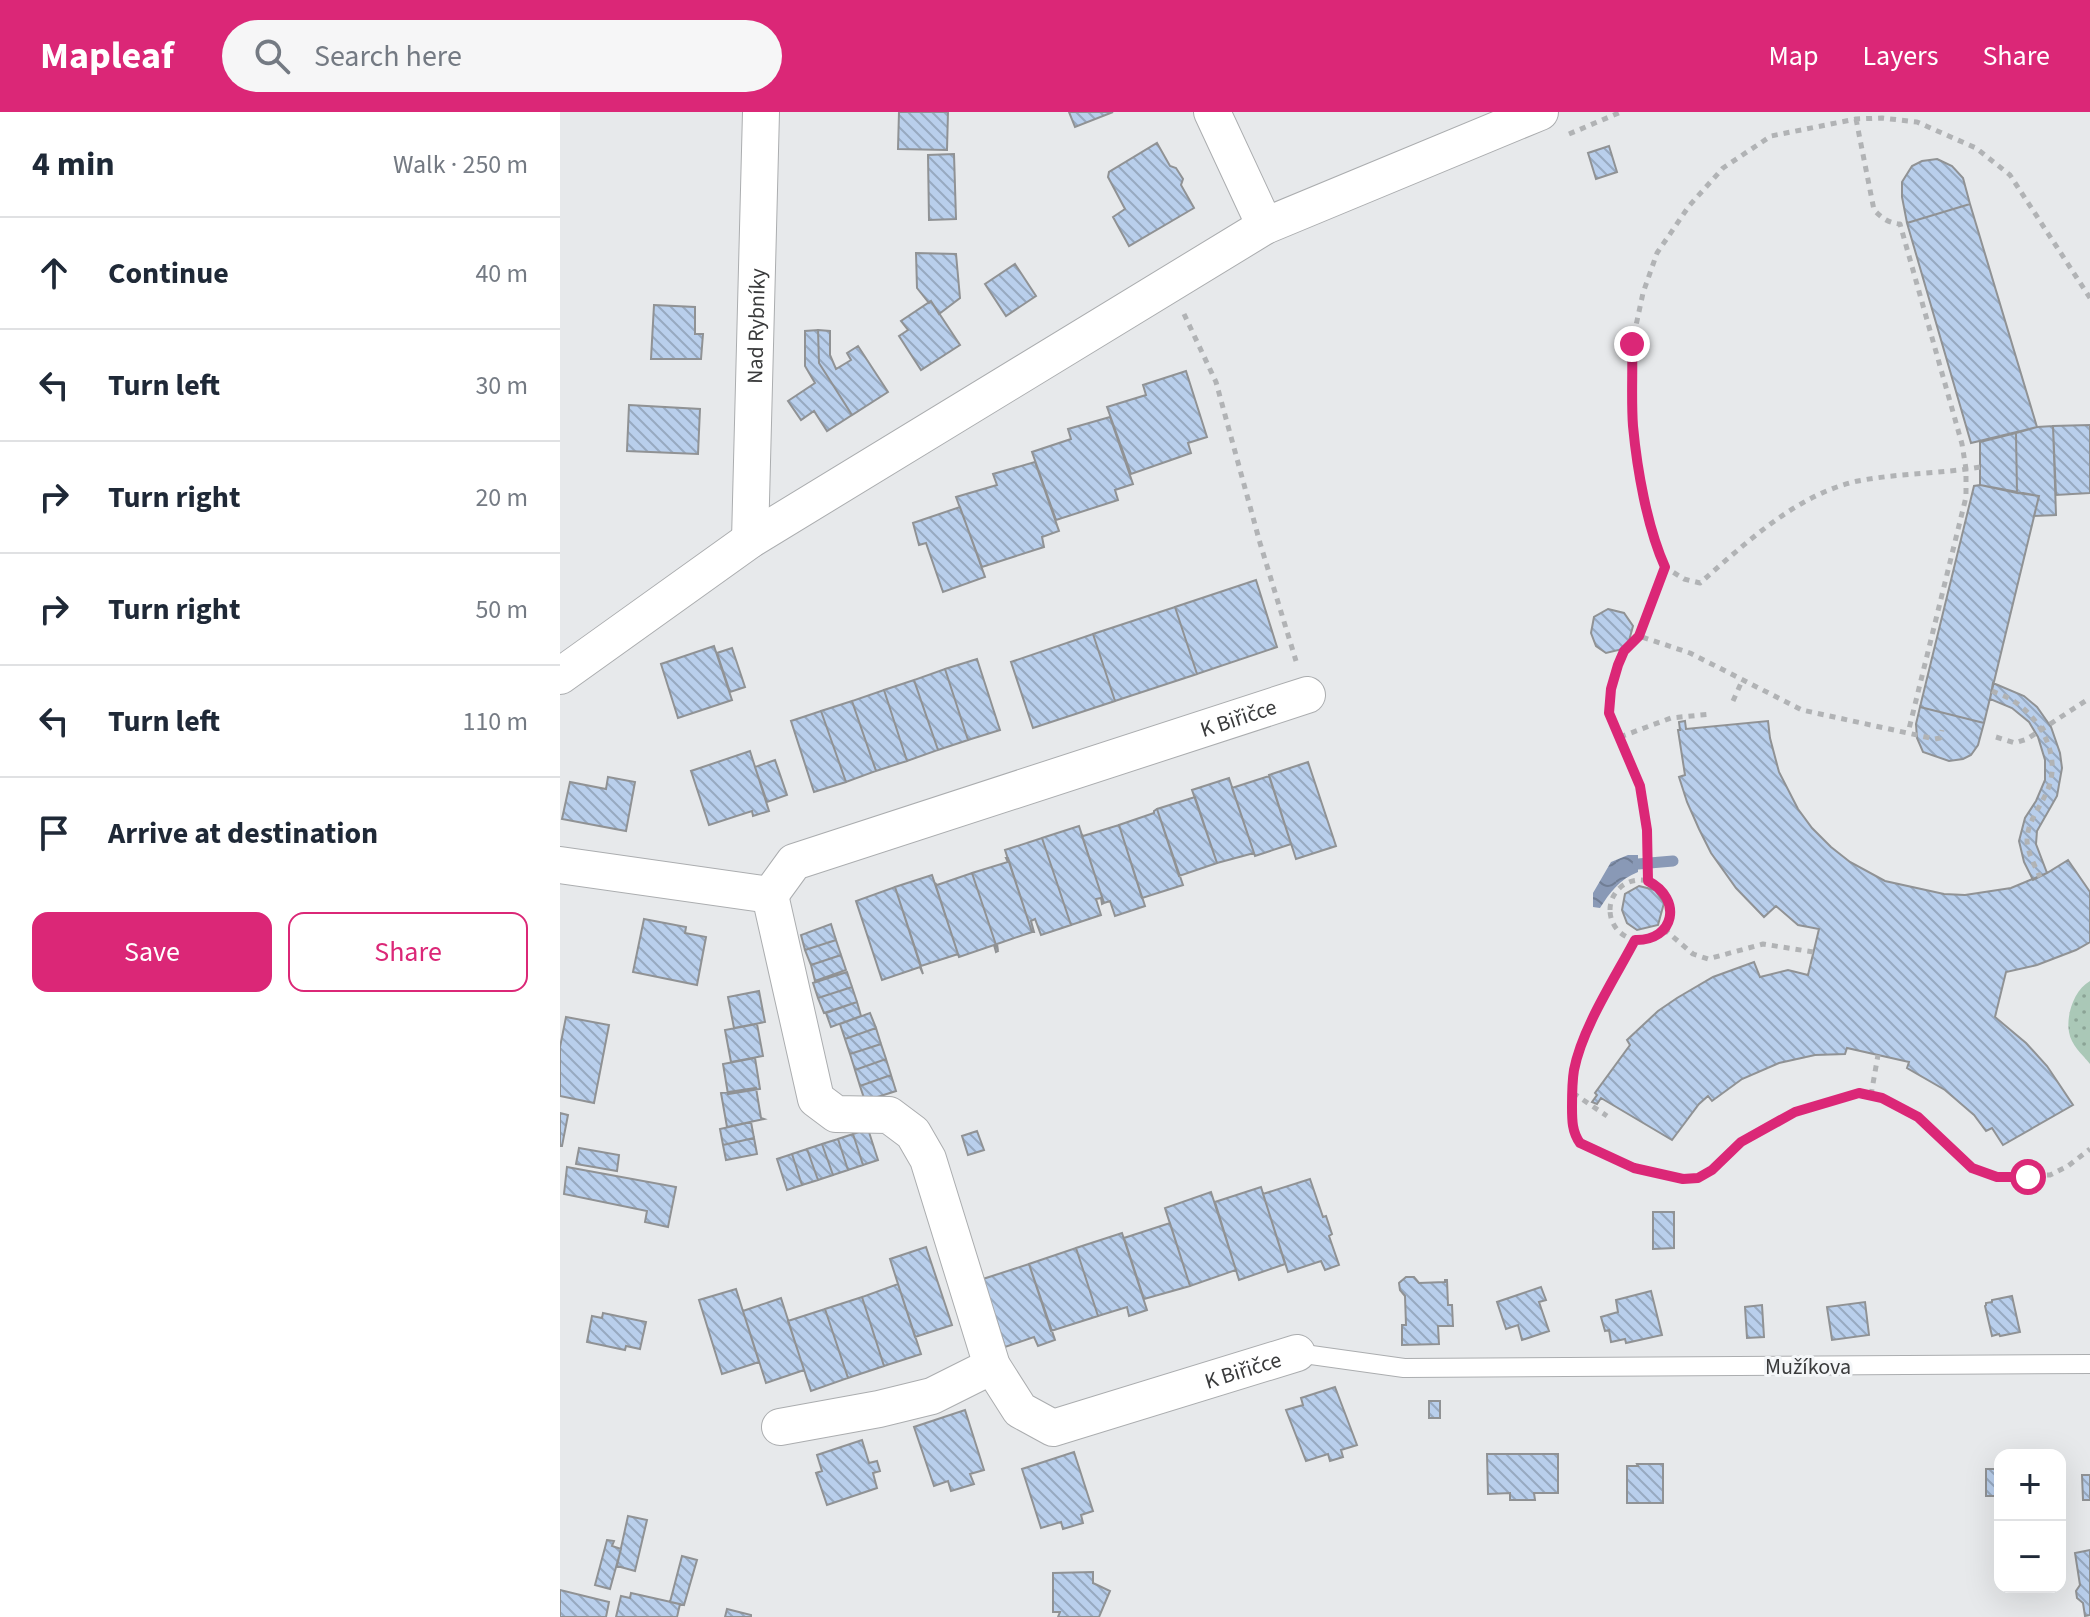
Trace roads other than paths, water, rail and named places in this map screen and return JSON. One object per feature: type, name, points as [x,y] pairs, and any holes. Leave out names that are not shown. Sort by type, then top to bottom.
[{"type":"street","name":"Nad Rybníky","points":[[750,540],[761,112]]},
{"type":"street","points":[[1212,112],[1265,226]]},
{"type":"street","points":[[560,676],[750,540],[1265,226],[1540,112]]},
{"type":"street","name":"K Biřičce","points":[[1297,1353],[1053,1428],[1020,1410],[992,1366],[928,1159],[913,1133],[889,1115],[836,1114],[816,1099],[770,895],[794,862],[1307,695]]},
{"type":"street","points":[[560,865],[770,895]]},
{"type":"street","points":[[780,1427],[932,1396],[992,1366]]},
{"type":"lane","name":"K Biřičce","points":[[1297,1353],[1404,1368],[1526,1369]]},
{"type":"lane","name":"Mužíkova","points":[[1526,1369],[2090,1364]]},
{"type":"water","points":[[1628,855],[1638,855],[1638,872],[1616,887],[1600,908],[1593,907],[1593,893],[1611,862]]},
{"type":"waterway","points":[[1638,864],[1673,861]]}]
